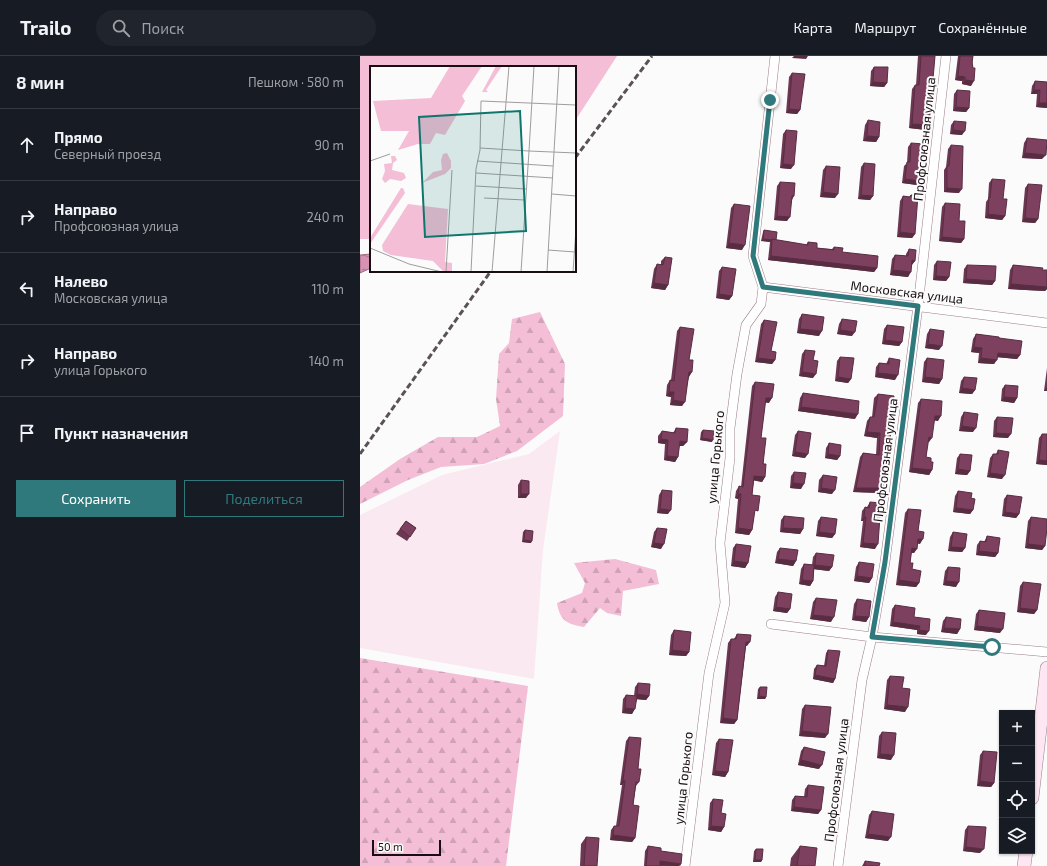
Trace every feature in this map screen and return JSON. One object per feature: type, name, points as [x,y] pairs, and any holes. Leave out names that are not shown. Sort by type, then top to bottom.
[{"type":"main road","points":[[1034,782],[1047,668]]},
{"type":"main road","points":[[1024,866],[1026,854]]},
{"type":"street","name":"улица Горького","points":[[686,866],[694,786],[709,673],[725,603],[720,543],[730,458],[730,428],[733,405],[746,324],[761,304],[763,287],[753,256],[775,56]]},
{"type":"street","name":"Профсоюзная улица","points":[[838,866],[862,680],[872,637],[885,562],[918,306],[946,56]]},
{"type":"street","name":"Московская улица","points":[[763,287],[1047,323]]},
{"type":"street","points":[[771,624],[872,637],[1047,652]]},
{"type":"shaded area","points":[[560,431],[543,550],[534,679],[360,648],[360,515],[442,475],[529,454]]},
{"type":"green space","points":[[360,56],[617,56],[576,119],[576,66],[370,66],[370,239],[360,239]]},
{"type":"green space","points":[[540,312],[565,364],[563,416],[517,451],[484,464],[441,467],[408,480],[360,504],[360,487],[400,459],[438,437],[477,437],[500,426],[496,399],[499,354],[509,343],[512,319]]},
{"type":"green space","points":[[615,559],[656,570],[659,584],[623,591],[621,616],[607,613],[600,608],[584,627],[573,625],[565,621],[560,614],[557,603],[582,593],[585,583],[574,563]]},
{"type":"green space","points":[[360,658],[528,686],[506,866],[360,866]]},
{"type":"water","points":[[370,254],[370,268],[360,273],[360,255]]},
{"type":"building","points":[[921,56],[935,56],[929,125],[912,124],[915,85],[919,85]]},
{"type":"building","points":[[960,56],[973,56],[973,68],[975,68],[974,81],[965,80],[965,77],[958,76]]},
{"type":"building","points":[[874,67],[888,67],[887,83],[873,82]]},
{"type":"building","points":[[792,73],[805,74],[800,110],[789,109]]},
{"type":"building","points":[[1035,81],[1047,82],[1047,103],[1039,103],[1040,90],[1034,90]]},
{"type":"building","points":[[957,90],[970,91],[969,108],[956,107]]},
{"type":"building","points":[[868,120],[880,122],[879,137],[867,136]]},
{"type":"building","points":[[954,121],[966,122],[965,131],[953,130]]},
{"type":"building","points":[[786,130],[797,131],[794,165],[783,164]]},
{"type":"building","points":[[1027,138],[1047,140],[1046,155],[1025,153]]},
{"type":"building","points":[[911,143],[924,144],[920,181],[905,179],[907,162],[910,162]]},
{"type":"building","points":[[951,145],[963,146],[962,189],[947,188],[947,166],[949,166]]},
{"type":"building","points":[[864,163],[875,164],[873,196],[861,195]]},
{"type":"building","points":[[826,166],[840,167],[838,194],[823,192]]},
{"type":"building","points":[[992,179],[1005,180],[1003,199],[1007,199],[1005,216],[988,214]]},
{"type":"building","points":[[780,182],[795,183],[790,217],[777,216]]},
{"type":"building","points":[[1028,184],[1042,185],[1038,219],[1025,218]]},
{"type":"building","points":[[911,195],[918,195],[915,234],[900,232],[903,196],[910,197]]},
{"type":"building","points":[[945,203],[960,204],[959,221],[965,221],[964,239],[942,237]]},
{"type":"building","points":[[734,204],[750,206],[745,245],[729,243]]},
{"type":"building","points":[[764,230],[777,232],[776,240],[763,239]]},
{"type":"building","points":[[772,239],[808,245],[808,242],[817,243],[817,248],[834,250],[834,247],[843,248],[842,252],[878,256],[877,268],[771,256]]},
{"type":"building","points":[[909,249],[916,250],[915,261],[912,260],[911,272],[893,270],[895,255],[908,256]]},
{"type":"building","points":[[665,257],[672,258],[668,285],[654,283],[657,264],[663,265]]},
{"type":"building","points":[[937,261],[951,262],[949,277],[936,276]]},
{"type":"building","points":[[967,265],[996,266],[995,281],[966,279]]},
{"type":"building","points":[[1013,265],[1043,268],[1042,270],[1047,270],[1047,287],[1011,284]]},
{"type":"building","points":[[722,267],[736,269],[732,296],[719,294]]},
{"type":"building","points":[[802,314],[824,317],[822,331],[800,329]]},
{"type":"building","points":[[842,319],[857,321],[855,332],[840,330]]},
{"type":"building","points":[[764,320],[777,322],[771,351],[776,352],[775,360],[758,358]]},
{"type":"building","points":[[887,325],[904,327],[902,342],[885,340]]},
{"type":"building","points":[[680,327],[694,329],[689,360],[693,360],[692,372],[689,372],[685,402],[673,400],[674,392],[669,392],[670,380],[674,381]]},
{"type":"building","points":[[930,329],[944,331],[942,346],[928,344]]},
{"type":"building","points":[[976,334],[1022,341],[1020,355],[998,353],[997,360],[981,358],[982,348],[974,347]]},
{"type":"building","points":[[805,350],[815,351],[813,360],[818,361],[816,374],[802,372]]},
{"type":"building","points":[[840,357],[854,358],[851,379],[838,377]]},
{"type":"building","points":[[889,358],[900,360],[898,375],[878,373],[879,363],[889,364]]},
{"type":"building","points":[[927,358],[944,360],[942,379],[925,377]]},
{"type":"building","points":[[964,377],[977,378],[975,390],[962,388]]},
{"type":"building","points":[[755,382],[774,384],[772,398],[766,398],[761,438],[766,438],[763,464],[766,464],[765,477],[754,476],[752,495],[760,496],[758,511],[755,510],[752,530],[738,528],[741,494],[738,494],[739,486],[743,487]]},
{"type":"building","points":[[1005,385],[1018,386],[1017,398],[1004,397]]},
{"type":"building","points":[[803,393],[859,401],[858,414],[801,407]]},
{"type":"building","points":[[878,394],[894,396],[891,420],[893,420],[889,444],[891,444],[891,453],[888,453],[883,488],[856,488],[863,453],[879,455],[880,433],[867,432],[870,417],[874,417]]},
{"type":"building","points":[[921,399],[942,401],[941,416],[935,416],[932,438],[929,437],[926,457],[931,458],[931,462],[933,462],[932,470],[912,468]]},
{"type":"building","points":[[964,412],[978,414],[976,428],[962,426]]},
{"type":"building","points":[[997,417],[1013,418],[1011,434],[996,433]]},
{"type":"building","points":[[676,428],[688,429],[687,442],[680,441],[678,457],[667,456],[668,440],[661,439],[662,431],[675,433]]},
{"type":"building","points":[[703,430],[714,431],[713,440],[702,438]]},
{"type":"building","points":[[798,431],[811,433],[808,454],[795,452]]},
{"type":"building","points":[[1042,434],[1047,434],[1047,461],[1039,460]]},
{"type":"building","points":[[829,443],[841,445],[840,456],[828,454]]},
{"type":"building","points":[[998,450],[1009,452],[1005,475],[990,473],[993,454],[998,454]]},
{"type":"building","points":[[960,454],[972,455],[970,471],[958,469]]},
{"type":"building","points":[[794,472],[806,473],[804,484],[793,483]]},
{"type":"building","points":[[823,475],[837,477],[835,490],[821,488]]},
{"type":"building","points":[[521,480],[529,481],[529,494],[521,494]]},
{"type":"building","points":[[662,490],[672,491],[671,510],[660,509]]},
{"type":"building","points":[[958,491],[972,493],[971,498],[975,499],[973,510],[956,508]]},
{"type":"building","points":[[1007,495],[1022,497],[1019,514],[1005,512]]},
{"type":"building","points":[[870,502],[881,503],[878,544],[863,543],[866,517],[864,517],[865,507],[869,508]]},
{"type":"building","points":[[908,509],[921,510],[918,531],[924,532],[923,539],[918,539],[917,549],[912,548],[910,563],[913,563],[912,569],[921,571],[919,583],[899,580]]},
{"type":"building","points":[[784,516],[804,518],[803,529],[783,528]]},
{"type":"building","points":[[821,517],[837,519],[835,534],[819,532]]},
{"type":"building","points":[[1031,517],[1047,519],[1045,546],[1028,544]]},
{"type":"building","points":[[406,521],[416,528],[410,537],[400,529]]},
{"type":"building","points":[[657,528],[667,529],[664,544],[654,543]]},
{"type":"building","points":[[525,530],[533,531],[532,541],[524,540]]},
{"type":"building","points":[[953,532],[967,534],[965,548],[951,547]]},
{"type":"building","points":[[987,536],[1000,538],[998,553],[979,551],[980,541],[986,542]]},
{"type":"building","points":[[736,544],[751,546],[748,563],[734,561]]},
{"type":"building","points":[[780,548],[798,550],[796,561],[778,559]]},
{"type":"building","points":[[816,553],[834,555],[832,567],[815,565]]},
{"type":"building","points":[[859,562],[874,564],[872,578],[857,576]]},
{"type":"building","points":[[804,564],[814,565],[813,581],[802,580]]},
{"type":"building","points":[[948,567],[960,568],[959,582],[946,581]]},
{"type":"building","points":[[1023,582],[1041,584],[1037,610],[1020,608]]},
{"type":"building","points":[[778,592],[792,594],[790,609],[776,607]]},
{"type":"building","points":[[816,598],[837,600],[834,617],[813,615]]},
{"type":"building","points":[[857,599],[871,601],[869,617],[855,616]]},
{"type":"building","points":[[895,605],[915,608],[914,617],[930,619],[929,631],[919,630],[920,626],[893,622]]},
{"type":"building","points":[[979,610],[1005,613],[1003,629],[977,626]]},
{"type":"building","points":[[946,617],[961,619],[960,629],[944,628]]},
{"type":"building","points":[[674,630],[691,632],[689,652],[672,650]]},
{"type":"building","points":[[737,634],[751,635],[750,642],[746,642],[737,720],[723,718],[731,639],[736,639]]},
{"type":"building","points":[[828,650],[840,651],[835,679],[815,675],[817,665],[826,666]]},
{"type":"building","points":[[890,676],[904,677],[902,688],[910,689],[908,707],[887,705]]},
{"type":"building","points":[[638,683],[650,684],[649,696],[637,694]]},
{"type":"building","points":[[760,687],[767,687],[766,697],[759,696]]},
{"type":"building","points":[[626,695],[637,696],[635,709],[625,708]]},
{"type":"building","points":[[805,705],[831,707],[828,734],[802,731]]},
{"type":"building","points":[[882,732],[896,733],[894,755],[880,754]]},
{"type":"building","points":[[629,737],[641,738],[638,769],[641,769],[639,782],[636,782],[633,805],[639,806],[635,838],[613,835],[614,826],[619,826]]},
{"type":"building","points":[[719,739],[733,740],[728,772],[715,771]]},
{"type":"building","points":[[804,747],[825,752],[822,765],[801,760]]},
{"type":"building","points":[[983,751],[997,752],[994,783],[980,781]]},
{"type":"building","points":[[808,785],[824,787],[821,810],[794,807],[795,796],[807,797]]},
{"type":"building","points":[[713,799],[723,800],[721,813],[726,814],[724,827],[711,826]]},
{"type":"building","points":[[872,811],[894,814],[891,837],[868,834]]},
{"type":"building","points":[[968,826],[986,827],[984,849],[966,847]]},
{"type":"building","points":[[586,837],[599,838],[597,866],[584,866]]},
{"type":"building","points":[[648,846],[661,848],[661,851],[682,854],[681,864],[660,861],[660,866],[646,866]]},
{"type":"building","points":[[800,846],[817,848],[815,866],[797,866]]},
{"type":"building","points":[[756,849],[763,849],[762,860],[755,860]]},
{"type":"building","points":[[865,861],[880,863],[879,866],[865,866]]},
{"type":"railway","points":[[576,157],[652,56]]},
{"type":"railway","points":[[360,454],[490,272]]},
{"type":"route","points":[[770,100],[753,256],[763,287],[918,306],[885,562],[872,637],[992,647]]}]
